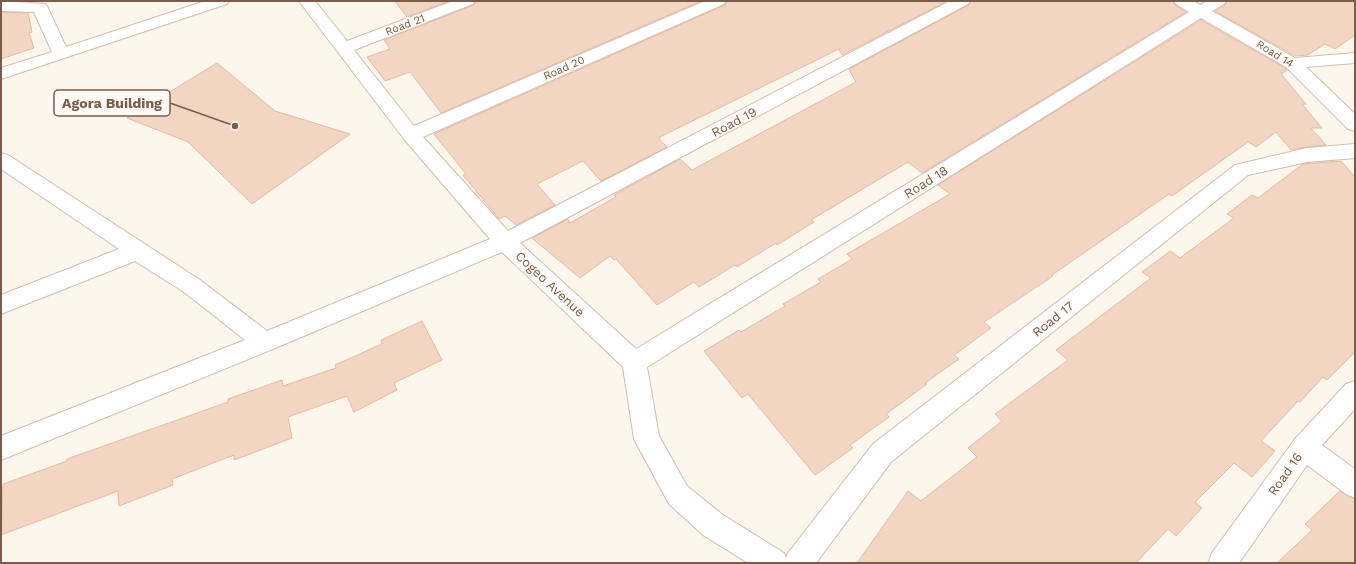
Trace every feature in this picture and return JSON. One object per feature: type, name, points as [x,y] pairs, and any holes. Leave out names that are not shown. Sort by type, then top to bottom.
[{"type":"street","points":[[1,74],[222,1]]},
{"type":"street","name":"Cogeo Avenue","points":[[307,1],[411,135],[505,242],[634,362]]},
{"type":"street","name":"Road 21","points":[[343,48],[467,1]]},
{"type":"street","name":"Road 20","points":[[411,135],[718,1]]},
{"type":"street","name":"Road 19","points":[[1,448],[265,342],[505,242],[962,1]]},
{"type":"street","name":"Road 14","points":[[1182,1],[1210,6],[1292,63],[1355,125]]},
{"type":"street","points":[[1,6],[40,7],[61,54]]},
{"type":"street","name":"Road 18","points":[[634,362],[1210,6]]},
{"type":"street","points":[[1292,63],[1355,58]]},
{"type":"street","name":"Road 17","points":[[798,563],[882,453],[1242,170],[1307,155],[1355,151]]},
{"type":"street","points":[[1,160],[192,286],[265,342]]},
{"type":"street","points":[[1,305],[137,251]]},
{"type":"street","points":[[634,362],[647,439],[678,495],[713,525],[774,563]]},
{"type":"street","name":"Road 16","points":[[1222,563],[1304,447],[1355,392]]},
{"type":"street","points":[[1304,447],[1355,485]]},
{"type":"building","points":[[395,1],[449,1],[407,17]]},
{"type":"building","points":[[476,1],[701,1],[441,113],[410,72],[385,81],[367,57],[390,49],[384,40],[474,5]]},
{"type":"building","points":[[727,1],[947,1],[842,55],[839,49],[660,137],[659,139],[667,147],[601,181],[583,161],[537,184],[555,205],[516,225],[505,216],[499,219],[463,175],[466,174],[434,134],[725,5]]},
{"type":"building","points":[[971,1],[1173,1],[1175,5],[1186,12],[922,173],[908,162],[811,220],[814,222],[777,245],[776,243],[737,267],[735,265],[699,287],[694,282],[657,305],[616,259],[614,260],[610,256],[580,278],[532,238],[568,219],[570,223],[616,197],[614,195],[680,159],[692,170],[856,82],[849,69],[969,5]]},
{"type":"building","points":[[1227,1],[1355,1],[1355,35],[1335,49],[1325,44],[1308,55],[1295,56],[1215,11],[1225,5]]},
{"type":"building","points":[[1,12],[28,13],[32,32],[29,33],[34,48],[1,59]]},
{"type":"building","points":[[1201,20],[1287,70],[1281,74],[1306,104],[1302,104],[1322,128],[1311,128],[1326,145],[1291,150],[1276,132],[1256,147],[1248,142],[1172,196],[1169,194],[1052,275],[1053,276],[984,322],[991,328],[954,355],[959,359],[925,383],[927,384],[886,414],[889,417],[850,445],[853,448],[815,475],[748,394],[742,398],[704,351],[739,330],[741,332],[785,306],[783,304],[821,282],[818,279],[852,259],[847,254],[950,194],[938,185]]},
{"type":"building","points":[[217,63],[275,111],[350,134],[252,204],[188,142],[127,118]]},
{"type":"building","points":[[1341,161],[1355,177],[1355,352],[1327,380],[1323,377],[1300,402],[1298,401],[1261,441],[1275,451],[1252,477],[1234,463],[1195,502],[1202,508],[1176,536],[1168,529],[1136,563],[857,563],[908,491],[921,501],[977,457],[968,448],[1002,421],[995,414],[1068,360],[1056,350],[1151,278],[1142,272],[1170,251],[1180,258],[1234,218],[1227,214],[1252,195],[1258,198],[1303,164]]},
{"type":"building","points":[[422,321],[442,360],[394,383],[397,390],[354,412],[347,396],[288,417],[292,438],[234,460],[234,455],[172,479],[173,485],[119,506],[118,491],[1,535],[3,484],[67,461],[67,459],[228,402],[228,399],[282,380],[283,386],[336,368],[335,365],[382,344],[381,340]]},
{"type":"building","points":[[1340,491],[1355,499],[1355,563],[1277,563],[1312,530],[1305,524]]},
{"type":"place","name":"Agora Building","points":[[235,126]]}]
